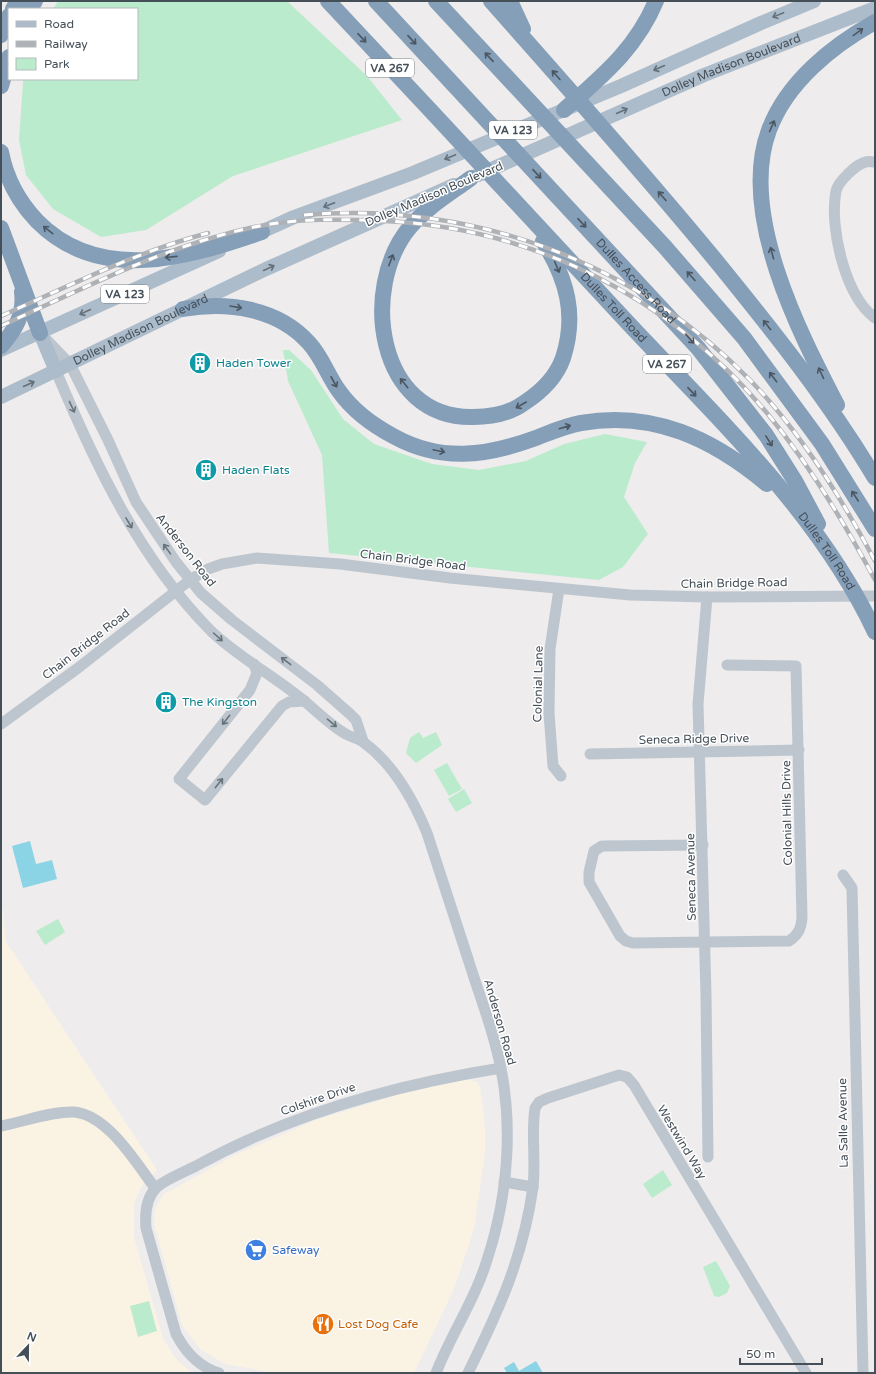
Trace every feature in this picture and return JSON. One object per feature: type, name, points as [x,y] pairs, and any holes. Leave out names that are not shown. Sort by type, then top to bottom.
[{"type":"highway","name":"Dulles Access Road","points":[[376,1],[698,348],[734,392],[766,435],[795,481],[834,557],[855,592]]},
{"type":"highway","points":[[436,1],[705,292],[744,338],[822,444],[875,529]]},
{"type":"highway","points":[[491,1],[637,167],[780,341],[822,398],[873,474]]},
{"type":"highway","points":[[510,1],[522,28],[540,56]]},
{"type":"highway","points":[[564,110],[625,53],[641,31],[656,1]]},
{"type":"highway","name":"Dulles Toll Road","points":[[330,4],[756,461],[834,557]]},
{"type":"highway","points":[[1,35],[8,18]]},
{"type":"highway","points":[[873,474],[832,395],[787,297],[766,230],[761,184],[763,160],[769,130],[778,111],[790,93],[818,62],[860,30],[875,22]]},
{"type":"highway","points":[[1,86],[8,61]]},
{"type":"highway","points":[[1,152],[12,186],[33,216],[58,238],[75,248],[93,254],[128,260],[182,256],[218,247],[262,232]]},
{"type":"highway","points":[[471,178],[425,213],[410,227],[396,247],[390,263],[381,305],[384,341],[391,362],[400,378],[411,392],[427,405],[442,412],[468,417],[503,414],[520,406],[536,395],[550,381],[561,364],[568,341],[570,323],[567,296],[552,257],[517,205]]},
{"type":"highway","points":[[1,228],[40,333]]},
{"type":"highway","points":[[1,346],[11,336],[21,316],[23,305],[20,279]]},
{"type":"highway","points":[[183,309],[215,304],[232,306],[259,312],[280,321],[298,332],[310,344],[323,362],[339,390],[355,409],[385,431],[421,448],[448,453],[471,454],[496,451],[580,423],[601,421],[648,424],[678,431],[716,446],[753,473],[807,523]]},
{"type":"highway","name":"Dulles Toll Road","points":[[855,592],[874,630]]},
{"type":"main road","name":"Dolley Madison Boulevard","points":[[1,350],[294,217],[413,173],[621,86],[760,22],[814,1]]},
{"type":"main road","name":"Dolley Madison Boulevard","points":[[1,397],[343,234],[704,75],[875,8]]},
{"type":"main road","points":[[40,333],[56,371]]},
{"type":"street","points":[[875,162],[865,162],[849,172],[836,190],[836,234],[845,272],[853,292],[866,312],[875,318]]},
{"type":"street","name":"Anderson Road","points":[[40,333],[70,364],[108,440],[136,502],[154,532],[190,580],[206,598],[232,620],[341,705],[356,720],[363,741]]},
{"type":"street","name":"Anderson Road","points":[[56,371],[120,508],[145,549],[176,590],[212,631],[305,701],[344,733],[363,741],[397,776],[419,813],[494,1040],[501,1068],[507,1128],[504,1182],[496,1229],[487,1261],[476,1290],[436,1373]]},
{"type":"street","name":"Chain Bridge Road","points":[[1,724],[78,668],[190,580],[208,569],[222,564],[257,558],[340,564],[450,578],[630,595],[707,597],[875,596]]},
{"type":"street","name":"Colonial Lane","points":[[559,589],[550,649],[549,706],[552,766],[561,776]]},
{"type":"street","name":"Seneca Avenue","points":[[707,597],[699,687],[708,1157]]},
{"type":"street","points":[[254,664],[257,673],[250,690],[179,778],[205,800],[282,706],[289,702],[305,701]]},
{"type":"street","name":"Colonial Hills Drive","points":[[703,845],[602,846],[594,851],[589,872],[589,882],[620,936],[626,941],[633,942],[789,941],[796,937],[801,928],[799,750],[796,666],[727,665]]},
{"type":"street","name":"Seneca Ridge Drive","points":[[590,754],[799,750]]},
{"type":"street","name":"La Salle Avenue","points":[[843,875],[852,888],[863,1373]]},
{"type":"street","name":"Colshire Drive","points":[[156,1188],[224,1150],[317,1112],[411,1085],[501,1068]]},
{"type":"street","name":"Westwind Way","points":[[468,1373],[511,1280],[524,1238],[533,1187],[535,1108],[539,1102],[619,1075],[627,1077],[634,1084],[806,1373]]},
{"type":"street","points":[[1,1126],[58,1113],[72,1112],[91,1116],[114,1136],[156,1188],[148,1204],[145,1217],[146,1228],[176,1334],[183,1347],[192,1357],[202,1365],[220,1373]]},
{"type":"street","points":[[504,1182],[533,1187]]},
{"type":"shaded area","points":[[1,909],[3,909],[5,940],[157,1170],[141,1187],[134,1204],[134,1237],[163,1338],[176,1359],[192,1373],[1,1373]]},
{"type":"shaded area","points":[[466,1079],[477,1082],[480,1087],[485,1128],[485,1152],[474,1229],[454,1289],[414,1373],[275,1373],[225,1364],[200,1349],[182,1325],[154,1224],[155,1209],[164,1194],[235,1155],[316,1120],[404,1093]]},
{"type":"green space","points":[[58,1],[287,1],[367,76],[402,120],[233,176],[146,230],[101,237],[53,209],[26,175],[19,140],[23,82],[24,80],[138,80],[138,8],[54,8]]},
{"type":"green space","points":[[283,350],[289,350],[311,370],[343,419],[374,444],[432,464],[479,470],[526,461],[564,444],[605,434],[647,442],[635,463],[624,497],[648,534],[623,567],[599,580],[329,553],[322,455],[288,381]]},
{"type":"green space","points":[[419,732],[423,738],[436,732],[442,745],[416,763],[406,753],[410,738]]},
{"type":"green space","points":[[447,763],[462,789],[449,796],[434,770]]},
{"type":"green space","points":[[464,789],[472,803],[456,812],[448,799]]},
{"type":"green space","points":[[58,919],[65,932],[45,945],[36,931]]},
{"type":"green space","points":[[663,1170],[672,1185],[652,1198],[643,1184]]},
{"type":"green space","points":[[716,1261],[730,1286],[727,1293],[719,1297],[714,1296],[703,1267]]},
{"type":"green space","points":[[149,1301],[157,1331],[138,1337],[130,1306]]},
{"type":"water","points":[[30,841],[36,864],[52,860],[57,879],[23,888],[12,846]]},
{"type":"water","points":[[536,1361],[543,1373],[507,1373],[504,1368],[514,1362],[519,1371]]},
{"type":"railway","points":[[304,215],[366,213],[427,218],[487,229],[545,247],[601,271],[653,301],[703,337],[749,379],[768,399],[802,443],[834,489],[875,561]]},
{"type":"railway","points":[[1,326],[125,269],[189,245],[221,235],[270,224],[320,220],[385,221],[440,227],[494,238],[546,255],[596,276],[643,304],[688,335],[729,372],[767,413],[782,432],[825,494],[875,580]]},
{"type":"railway","points":[[1,316],[129,260],[208,233]]},
{"type":"place","name":"Haden Tower","points":[[200,363]]},
{"type":"place","name":"Haden Flats","points":[[206,470]]},
{"type":"place","name":"The Kingston","points":[[166,702]]},
{"type":"place","name":"Safeway","points":[[256,1250]]},
{"type":"place","name":"Lost Dog Cafe","points":[[323,1324]]}]
